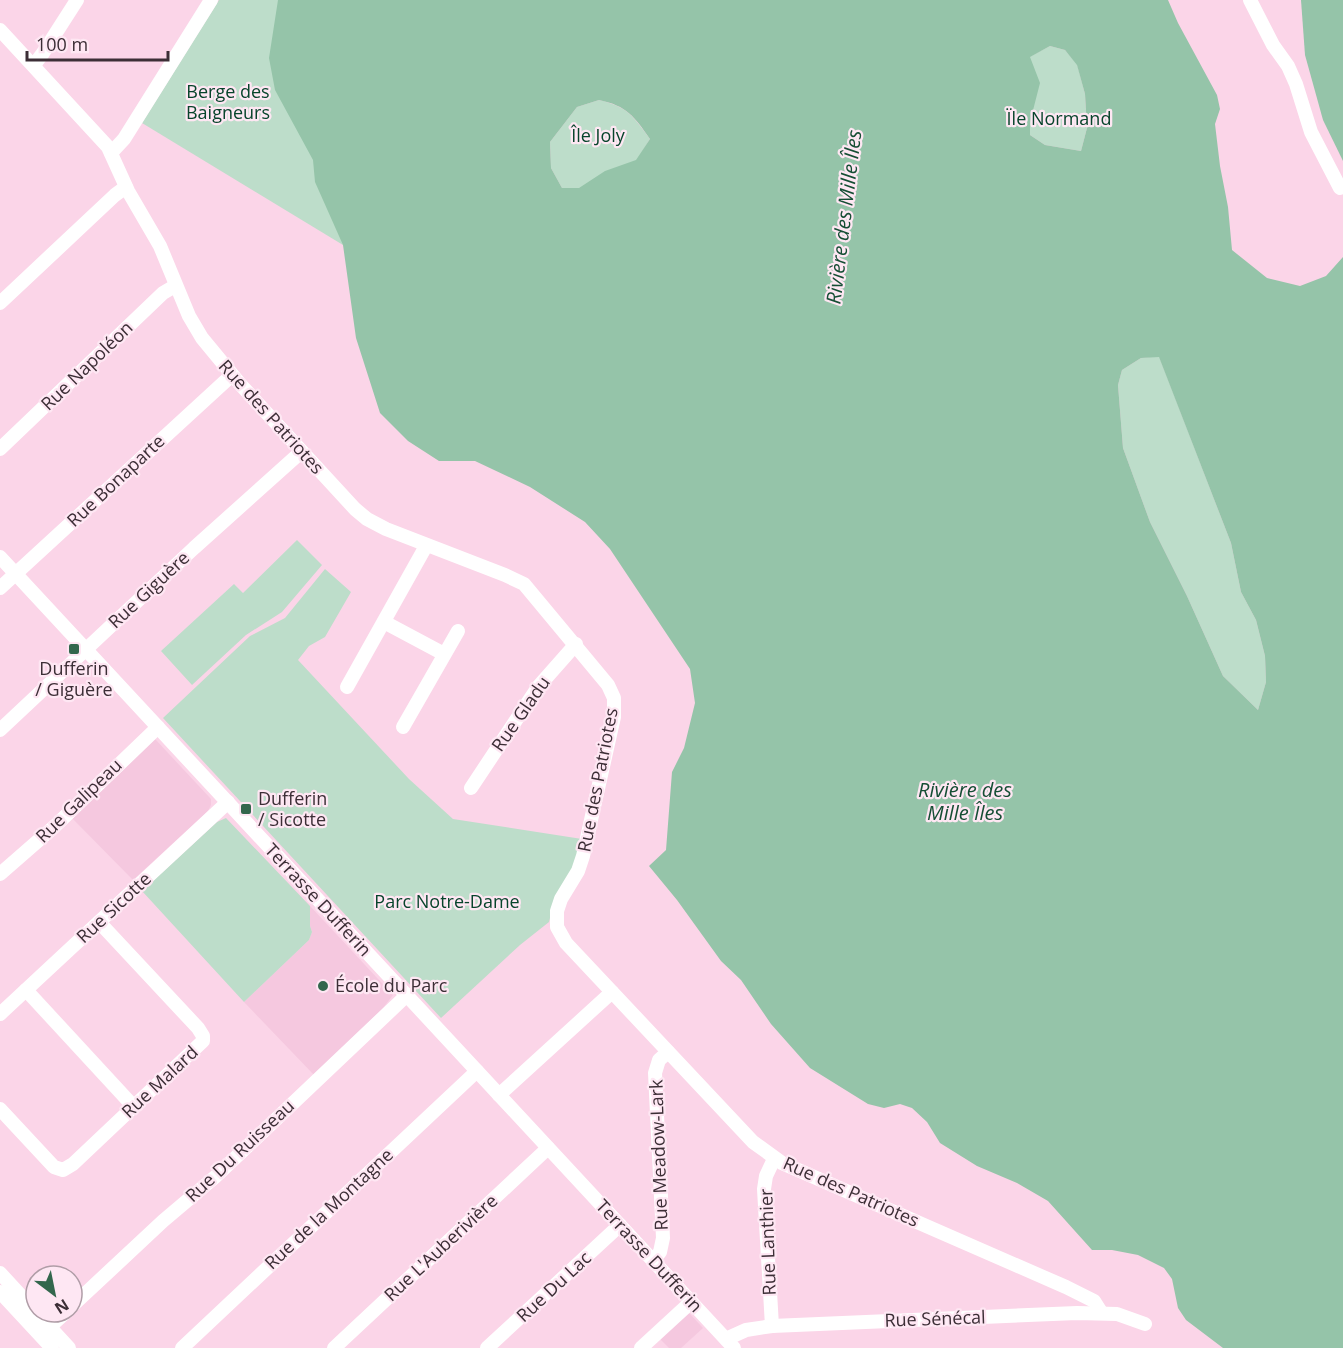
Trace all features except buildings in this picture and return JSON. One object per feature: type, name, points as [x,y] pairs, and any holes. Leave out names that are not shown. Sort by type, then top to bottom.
[{"type":"street","points":[[34,65],[77,0]]},
{"type":"street","points":[[111,153],[124,139],[211,0]]},
{"type":"street","points":[[1250,0],[1273,45],[1288,66],[1311,132],[1340,188]]},
{"type":"street","name":"Rue des Patriotes","points":[[0,31],[34,65],[111,153],[126,188],[160,246],[198,332],[232,375],[301,452],[366,519],[426,546],[505,574],[524,584],[576,644],[613,694],[615,709],[610,740],[583,856],[578,871],[561,898],[556,916],[557,927],[563,939],[753,1142],[774,1159],[1066,1287],[1094,1301],[1101,1312]]},
{"type":"street","points":[[0,303],[115,195],[126,188]]},
{"type":"street","name":"Rue Napoléon","points":[[0,448],[164,293],[176,286]]},
{"type":"street","name":"Rue Bonaparte","points":[[0,588],[232,375]]},
{"type":"street","name":"Rue Giguère","points":[[0,730],[301,452]]},
{"type":"street","points":[[347,687],[426,546]]},
{"type":"street","name":"Terrasse Dufferin","points":[[0,558],[730,1344]]},
{"type":"street","points":[[384,622],[444,654]]},
{"type":"street","points":[[403,727],[458,631]]},
{"type":"street","name":"Rue Gladu","points":[[471,788],[538,687],[576,644]]},
{"type":"street","name":"Rue Galipeau","points":[[0,874],[55,826],[158,727]]},
{"type":"street","name":"Rue Sicotte","points":[[0,1014],[228,802]]},
{"type":"street","name":"Rue Malard","points":[[0,1109],[52,1165],[61,1170],[73,1164],[203,1041],[198,1028],[99,922]]},
{"type":"street","points":[[26,990],[134,1107]]},
{"type":"street","points":[[499,1095],[612,992]]},
{"type":"street","name":"Rue Du Ruisseau","points":[[84,1295],[215,1177],[407,995]]},
{"type":"street","name":"Rue Meadow-Lark","points":[[653,1261],[660,1252],[663,1234],[655,1073],[659,1060],[668,1052]]},
{"type":"street","name":"Rue de la Montagne","points":[[182,1348],[477,1071]]},
{"type":"street","name":"Rue L'Auberivière","points":[[334,1348],[548,1148]]},
{"type":"street","name":"Rue Lanthier","points":[[772,1326],[764,1189],[766,1176],[774,1159]]},
{"type":"street","name":"Rue Du Lac","points":[[487,1348],[620,1225]]},
{"type":"street","points":[[0,1273],[45,1331],[52,1348]]},
{"type":"street","points":[[0,1292],[45,1331],[69,1348]]},
{"type":"street","points":[[641,1348],[691,1302]]},
{"type":"street","name":"Rue Sénécal","points":[[730,1344],[746,1330],[772,1326],[1101,1312],[1128,1316],[1145,1324]]},
{"type":"street","points":[[45,1331],[53,1324]]},
{"type":"shaded area","points":[[155,739],[211,799],[211,805],[208,811],[133,880],[71,817]]},
{"type":"shaded area","name":"École du Parc","points":[[310,906],[393,995],[383,1008],[314,1075],[244,1002],[309,940],[312,932]]},
{"type":"shaded area","points":[[688,1312],[703,1328],[681,1348],[669,1348],[660,1339]]},
{"type":"green space","name":"Berge des Baigneurs","points":[[219,0],[289,0],[335,181],[343,245],[142,123]]},
{"type":"green space","name":"Ïle Normand","points":[[1050,46],[1065,50],[1077,64],[1085,94],[1087,128],[1081,151],[1045,145],[1030,135],[1029,57]]},
{"type":"green space","name":"Île Joly","points":[[599,100],[623,109],[639,124],[650,139],[637,160],[650,211],[562,188],[551,168],[550,142],[577,107]]},
{"type":"green space","points":[[1159,356],[1231,543],[1241,592],[1256,620],[1265,656],[1266,682],[1258,710],[1223,676],[1150,522],[1123,448],[1118,385],[1122,370],[1141,358]]},
{"type":"green space","points":[[297,540],[322,565],[282,612],[246,635],[192,685],[161,651],[234,584],[243,593]]},
{"type":"green space","name":"Parc Notre-Dame","points":[[325,569],[351,592],[325,637],[309,646],[298,660],[409,779],[453,819],[582,839],[575,864],[554,902],[549,922],[520,945],[441,1018],[163,718],[250,636],[285,618]]},
{"type":"green space","points":[[226,818],[310,906],[312,932],[309,940],[244,1002],[142,891],[217,822]]},
{"type":"water","name":"Rivière des Mille Îles","points":[[278,0],[1168,0],[1217,95],[1220,109],[1215,124],[1232,250],[1267,278],[1300,286],[1326,276],[1343,257],[1343,1348],[1223,1348],[1186,1320],[1178,1308],[1172,1279],[1164,1268],[1138,1255],[1112,1250],[1092,1250],[1048,1201],[1017,1183],[977,1166],[940,1143],[927,1122],[912,1108],[900,1104],[884,1108],[868,1104],[810,1068],[771,1024],[741,980],[721,961],[649,866],[666,850],[672,772],[684,748],[695,703],[690,669],[610,549],[585,522],[530,487],[475,461],[439,461],[408,441],[380,413],[356,338],[343,245],[315,182],[313,160],[275,90],[269,58]],"holes":[[[1050,46],[1065,50],[1077,65],[1085,94],[1087,128],[1081,151],[1045,145],[1030,135],[1030,122],[1040,83],[1030,57]],[[599,100],[617,105],[634,118],[650,139],[636,160],[605,171],[579,188],[562,188],[551,168],[550,142],[577,107]],[[1159,357],[1231,543],[1241,592],[1256,620],[1265,656],[1266,682],[1258,710],[1223,676],[1150,522],[1123,448],[1118,385],[1122,370],[1141,358]]]},
{"type":"water","points":[[1301,0],[1343,0],[1343,161],[1323,120],[1305,55]]},
{"type":"place","name":"Dufferin / Giguère","points":[[74,649]]},
{"type":"place","name":"Dufferin / Sicotte","points":[[246,809]]},
{"type":"place","name":"École du Parc","points":[[323,986]]}]
